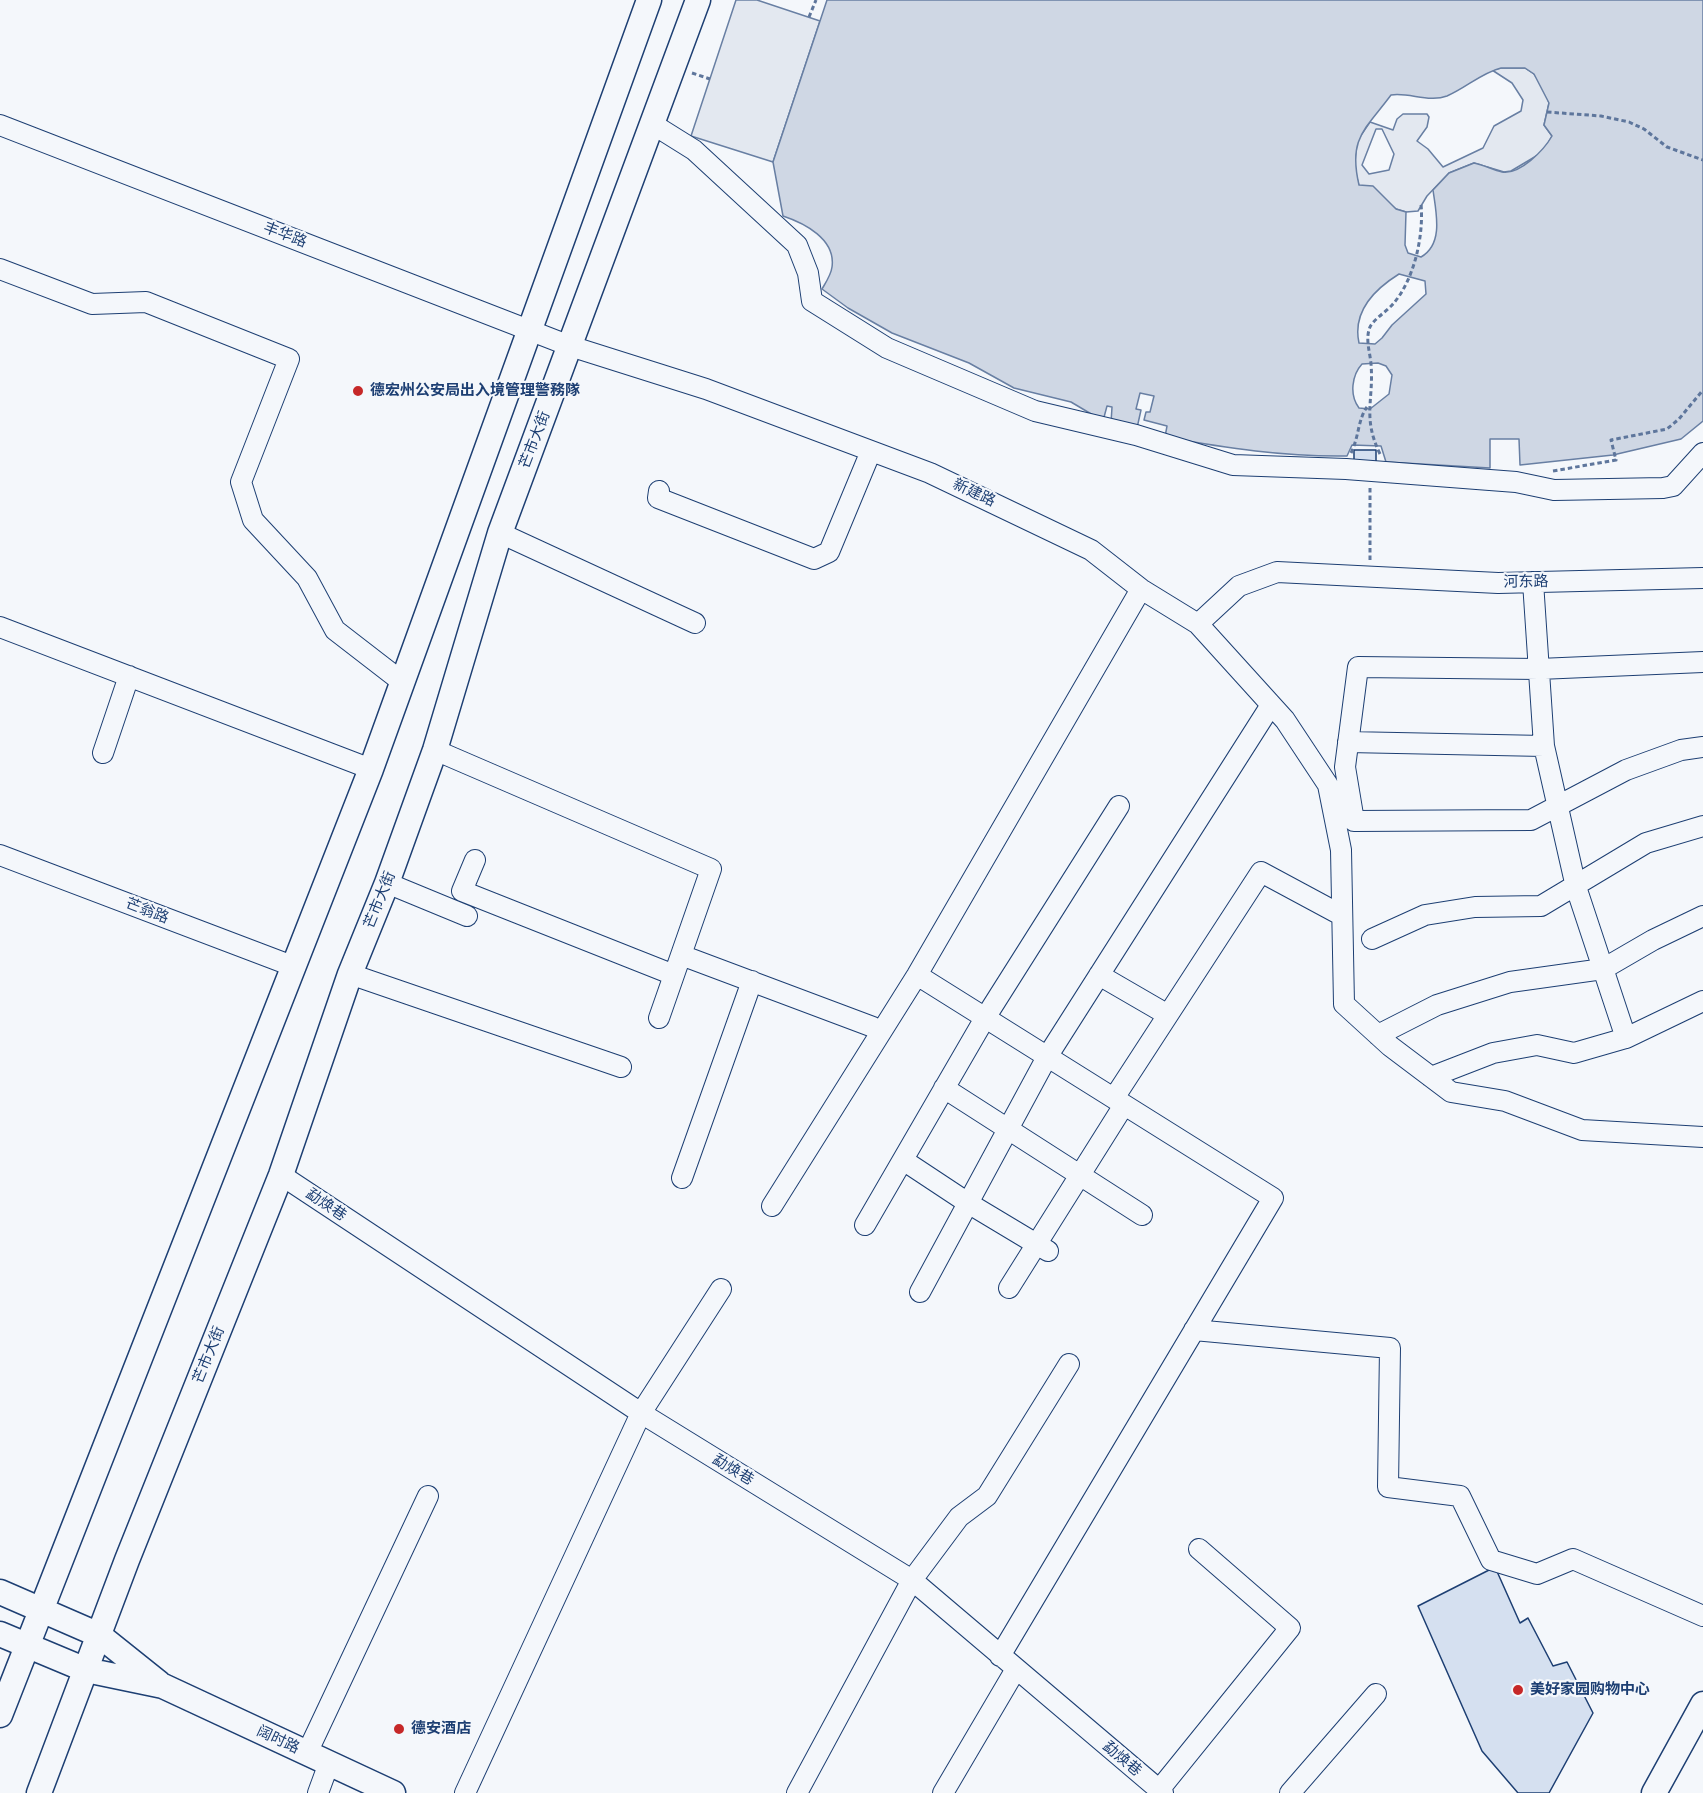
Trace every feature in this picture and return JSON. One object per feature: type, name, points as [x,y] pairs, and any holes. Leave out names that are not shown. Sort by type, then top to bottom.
[{"type":"main road","points":[[0,1715],[371,769],[401,681],[650,0]]},
{"type":"main road","name":"芒市大街","points":[[39,1793],[281,1175],[350,974],[387,883],[435,750],[500,533],[654,125],[698,0]]},
{"type":"main road","points":[[0,1592],[99,1635],[163,1686]]},
{"type":"main road","points":[[0,1634],[86,1670],[163,1686]]},
{"type":"main road","name":"阔时路","points":[[163,1686],[393,1793]]},
{"type":"main road","points":[[1654,1793],[1703,1704]]},
{"type":"street","name":"丰华路","points":[[0,125],[570,346]]},
{"type":"street","points":[[654,125],[694,150],[797,245],[808,273],[812,301],[887,348],[1035,411],[1136,435],[1224,463],[1516,482],[1554,490],[1673,486],[1703,453]]},
{"type":"street","points":[[0,269],[92,304],[146,302],[289,359],[241,482],[253,520],[307,578],[335,630],[401,681]]},
{"type":"street","name":"新建路","points":[[570,346],[706,388],[930,473],[1091,550],[1141,589],[1198,624],[1284,720],[1328,785],[1341,850],[1344,1004],[1378,1035],[1451,1092],[1505,1101],[1582,1130],[1703,1137]]},
{"type":"street","points":[[659,491],[658,498],[814,559],[829,552],[871,451]]},
{"type":"street","points":[[500,533],[695,623]]},
{"type":"street","name":"河东路","points":[[1198,624],[1239,586],[1277,572],[1350,578],[1533,582],[1703,578]]},
{"type":"street","points":[[1533,582],[1544,746],[1576,887],[1626,1038]]},
{"type":"street","points":[[772,1206],[917,975],[1141,589]]},
{"type":"street","points":[[0,627],[371,769]]},
{"type":"street","points":[[1703,662],[1539,669],[1358,667],[1345,767],[1354,821],[1531,820],[1626,770],[1681,750],[1703,747]]},
{"type":"street","points":[[103,753],[129,676]]},
{"type":"street","points":[[920,1292],[1047,1057],[1271,705]]},
{"type":"street","points":[[1348,742],[1544,746]]},
{"type":"street","points":[[435,750],[711,869],[659,1018]]},
{"type":"street","points":[[865,1224],[985,1018],[1119,806]]},
{"type":"street","points":[[1372,939],[1425,915],[1475,907],[1541,906],[1646,843],[1703,826]]},
{"type":"street","name":"芒翁路","points":[[0,855],[295,967]]},
{"type":"street","points":[[475,860],[462,891],[674,975]]},
{"type":"street","points":[[1009,1288],[1042,1247],[1078,1175],[1168,1015],[1261,872],[1341,915]]},
{"type":"street","points":[[387,883],[467,916]]},
{"type":"street","points":[[1378,1035],[1437,1005],[1510,982],[1603,969],[1653,940],[1703,916]]},
{"type":"street","points":[[681,955],[873,1027]]},
{"type":"street","points":[[350,974],[621,1067]]},
{"type":"street","points":[[917,975],[1273,1198],[1000,1656]]},
{"type":"street","points":[[1099,975],[1168,1015]]},
{"type":"street","points":[[682,1178],[752,981]]},
{"type":"street","points":[[1431,1077],[1493,1053],[1537,1045],[1574,1053],[1626,1038],[1703,1001]]},
{"type":"street","points":[[944,1088],[1142,1215]]},
{"type":"street","points":[[903,1160],[968,1203],[1042,1247]]},
{"type":"street","name":"勐焕巷","points":[[281,1175],[641,1413],[912,1580],[1161,1791]]},
{"type":"street","points":[[465,1793],[641,1413],[721,1289]]},
{"type":"street","points":[[1194,1330],[1390,1348],[1388,1487],[1460,1496],[1491,1560],[1537,1574],[1573,1558],[1703,1616]]},
{"type":"street","points":[[797,1793],[912,1580],[958,1517],[987,1496],[1069,1364]]},
{"type":"street","points":[[307,1753],[428,1496]]},
{"type":"street","points":[[1161,1791],[1290,1628],[1199,1549]]},
{"type":"street","points":[[943,1793],[1016,1669]]},
{"type":"street","points":[[1290,1793],[1376,1694]]},
{"type":"street","points":[[318,1793],[329,1763]]},
{"type":"path","points":[[809,17],[816,0]]},
{"type":"path","points":[[1547,112],[1601,116],[1629,122],[1644,129],[1667,147],[1703,160]]},
{"type":"path","points":[[1377,448],[1370,429],[1367,407],[1371,366],[1368,339],[1370,326],[1391,306],[1407,282],[1415,255],[1421,204]]},
{"type":"path","points":[[1551,471],[1616,460],[1611,440],[1667,429],[1679,419],[1703,390]]},
{"type":"path","points":[[1354,448],[1359,437],[1362,414],[1367,407]]},
{"type":"path","points":[[1370,472],[1370,578]]},
{"type":"shaded area","points":[[736,0],[757,0],[820,21],[773,162],[691,136]]},
{"type":"shaded area","points":[[827,0],[1703,0],[1703,421],[1681,439],[1613,455],[1520,465],[1519,439],[1490,439],[1490,468],[1386,462],[1381,446],[1352,445],[1347,456],[1301,455],[1233,448],[1165,437],[1167,426],[1144,420],[1146,412],[1150,412],[1154,396],[1140,393],[1136,409],[1141,410],[1137,428],[1111,423],[1112,407],[1107,406],[1103,421],[1071,402],[1014,388],[969,363],[892,333],[848,308],[822,289],[832,267],[829,248],[824,240],[809,228],[783,216],[773,162]],"holes":[[[1501,68],[1525,68],[1534,74],[1549,103],[1544,125],[1552,136],[1531,160],[1516,170],[1502,172],[1474,163],[1449,173],[1433,190],[1437,227],[1433,244],[1421,257],[1408,253],[1405,245],[1406,212],[1396,209],[1373,186],[1359,185],[1356,156],[1361,136],[1391,95],[1440,98]],[[1399,274],[1425,281],[1426,294],[1375,344],[1359,343],[1358,331],[1362,311],[1367,302]],[[1378,363],[1386,366],[1392,375],[1389,394],[1370,409],[1359,408],[1354,397],[1354,379],[1362,364]]]},
{"type":"shaded area","points":[[1525,68],[1534,74],[1544,88],[1549,103],[1544,125],[1552,136],[1543,152],[1511,171],[1504,172],[1474,163],[1449,173],[1427,196],[1418,211],[1406,212],[1396,209],[1384,199],[1359,186],[1354,166],[1357,141],[1370,122],[1393,130],[1397,119],[1403,114],[1427,114],[1429,117],[1427,127],[1417,141],[1428,149],[1443,167],[1483,148],[1494,126],[1521,111],[1523,100],[1512,83],[1492,70]],"holes":[[[1376,129],[1382,129],[1394,154],[1389,170],[1369,174],[1362,165]]]},
{"type":"building","points":[[1354,450],[1376,450],[1376,466],[1354,465]]},
{"type":"building","name":"美好家园购物中心","points":[[1495,1567],[1520,1623],[1528,1618],[1553,1666],[1567,1662],[1593,1713],[1549,1793],[1518,1793],[1482,1751],[1418,1606]]},
{"type":"place","name":"德宏州公安局出入境管理警務隊","points":[[358,391]]},
{"type":"place","name":"美好家园购物中心","points":[[1518,1690]]},
{"type":"place","name":"德安酒店","points":[[399,1729]]}]
